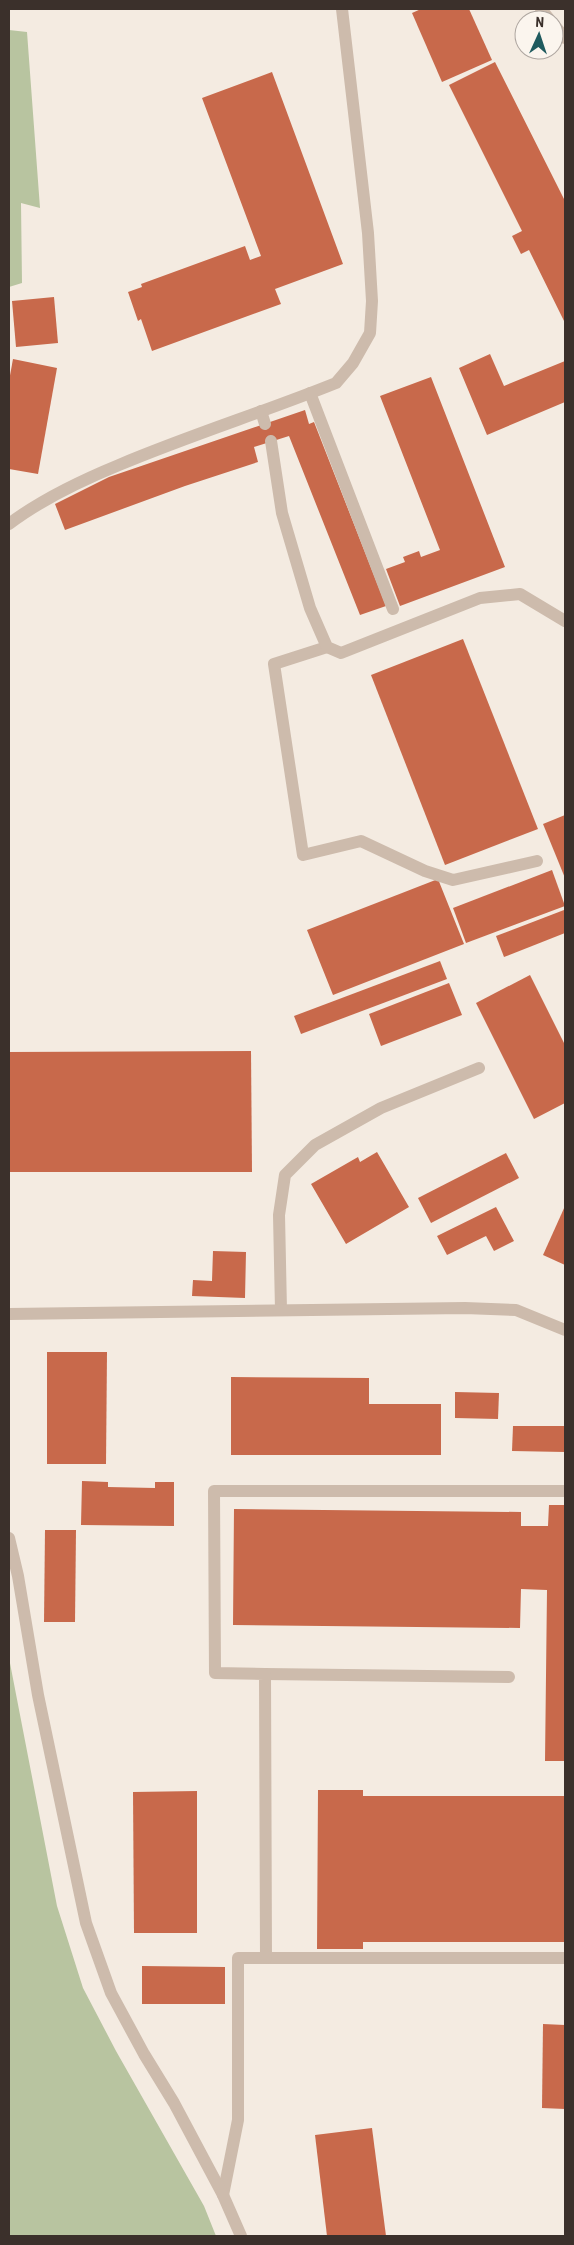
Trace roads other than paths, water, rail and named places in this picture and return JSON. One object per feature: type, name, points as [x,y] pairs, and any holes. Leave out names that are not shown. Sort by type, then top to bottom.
[{"type":"street","points":[[9,524],[32,507],[97,474],[165,445],[263,418],[336,383],[354,363],[370,332],[372,301],[368,233],[342,9]]},
{"type":"street","points":[[310,394],[393,609]]},
{"type":"street","points":[[271,441],[282,513],[310,608],[327,647]]},
{"type":"street","points":[[537,861],[453,880],[425,871],[361,841],[303,855],[274,664],[327,647],[341,653],[480,598],[520,594],[565,621]]},
{"type":"street","points":[[281,1310],[278,1215],[285,1176],[315,1145],[381,1108],[479,1068]]},
{"type":"street","points":[[9,1314],[465,1308],[516,1310],[565,1330]]},
{"type":"street","points":[[509,1677],[215,1673],[214,1491],[565,1491]]},
{"type":"street","points":[[9,1538],[18,1576],[38,1695],[86,1923],[112,1993],[223,2195],[240,2236]]},
{"type":"street","points":[[265,1674],[266,1958]]},
{"type":"street","points":[[223,2195],[238,2120],[238,1958],[565,1958]]}]
